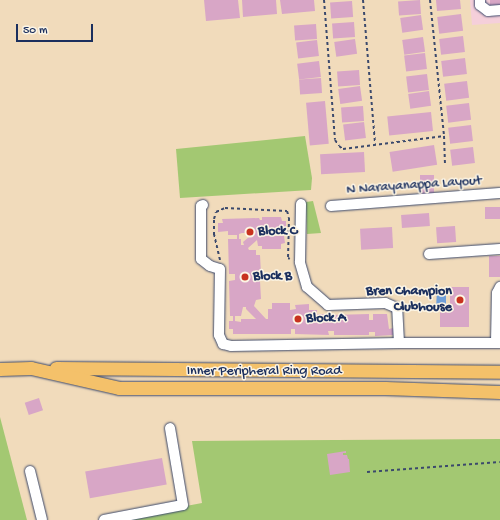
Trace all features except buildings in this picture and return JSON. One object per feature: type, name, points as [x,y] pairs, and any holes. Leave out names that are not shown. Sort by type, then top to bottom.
[{"type":"main road","name":"Inner Peripheral Ring Road","points":[[0,368],[500,372]]},
{"type":"main road","name":"Inner Peripheral Ring Road","points":[[31,368],[119,388],[385,388],[500,392]]},
{"type":"street","points":[[480,0],[480,5],[488,11],[500,10]]},
{"type":"street","name":"N Narayanappa Layout","points":[[331,206],[500,193]]},
{"type":"street","points":[[301,204],[300,262],[307,287],[328,305],[385,303],[397,308],[399,343]]},
{"type":"street","points":[[203,205],[201,206],[201,259],[210,266],[220,269],[219,334],[223,344],[231,346],[498,343],[497,293],[500,287]]},
{"type":"street","points":[[429,254],[500,249]]},
{"type":"street","points":[[104,520],[183,505],[170,428]]},
{"type":"street","points":[[30,471],[42,520]]},
{"type":"path","points":[[324,0],[335,140],[338,146],[343,149],[444,136]]},
{"type":"path","points":[[363,0],[375,144]]},
{"type":"path","points":[[430,0],[444,136],[445,166]]},
{"type":"path","points":[[220,269],[220,255],[214,235],[214,219],[216,212],[225,208],[287,210],[289,218],[288,258],[300,262]]},
{"type":"path","points":[[367,472],[500,462]]},
{"type":"shaded area","points":[[470,0],[500,0],[500,23],[472,25]]},
{"type":"green space","points":[[305,136],[312,178],[311,190],[180,198],[176,149]]},
{"type":"green space","points":[[313,201],[321,233],[307,234],[306,202]]},
{"type":"green space","points":[[0,417],[27,520],[0,520]]},
{"type":"green space","points":[[500,439],[500,520],[112,520],[202,503],[192,441]]},
{"type":"water","points":[[437,289],[446,290],[446,310],[436,309]]},
{"type":"place","name":"Block C","points":[[250,232]]},
{"type":"place","name":"Block B","points":[[245,277]]},
{"type":"place","name":"Bren Champion Clubhouse","points":[[460,300]]},
{"type":"place","name":"Block A","points":[[298,319]]}]
